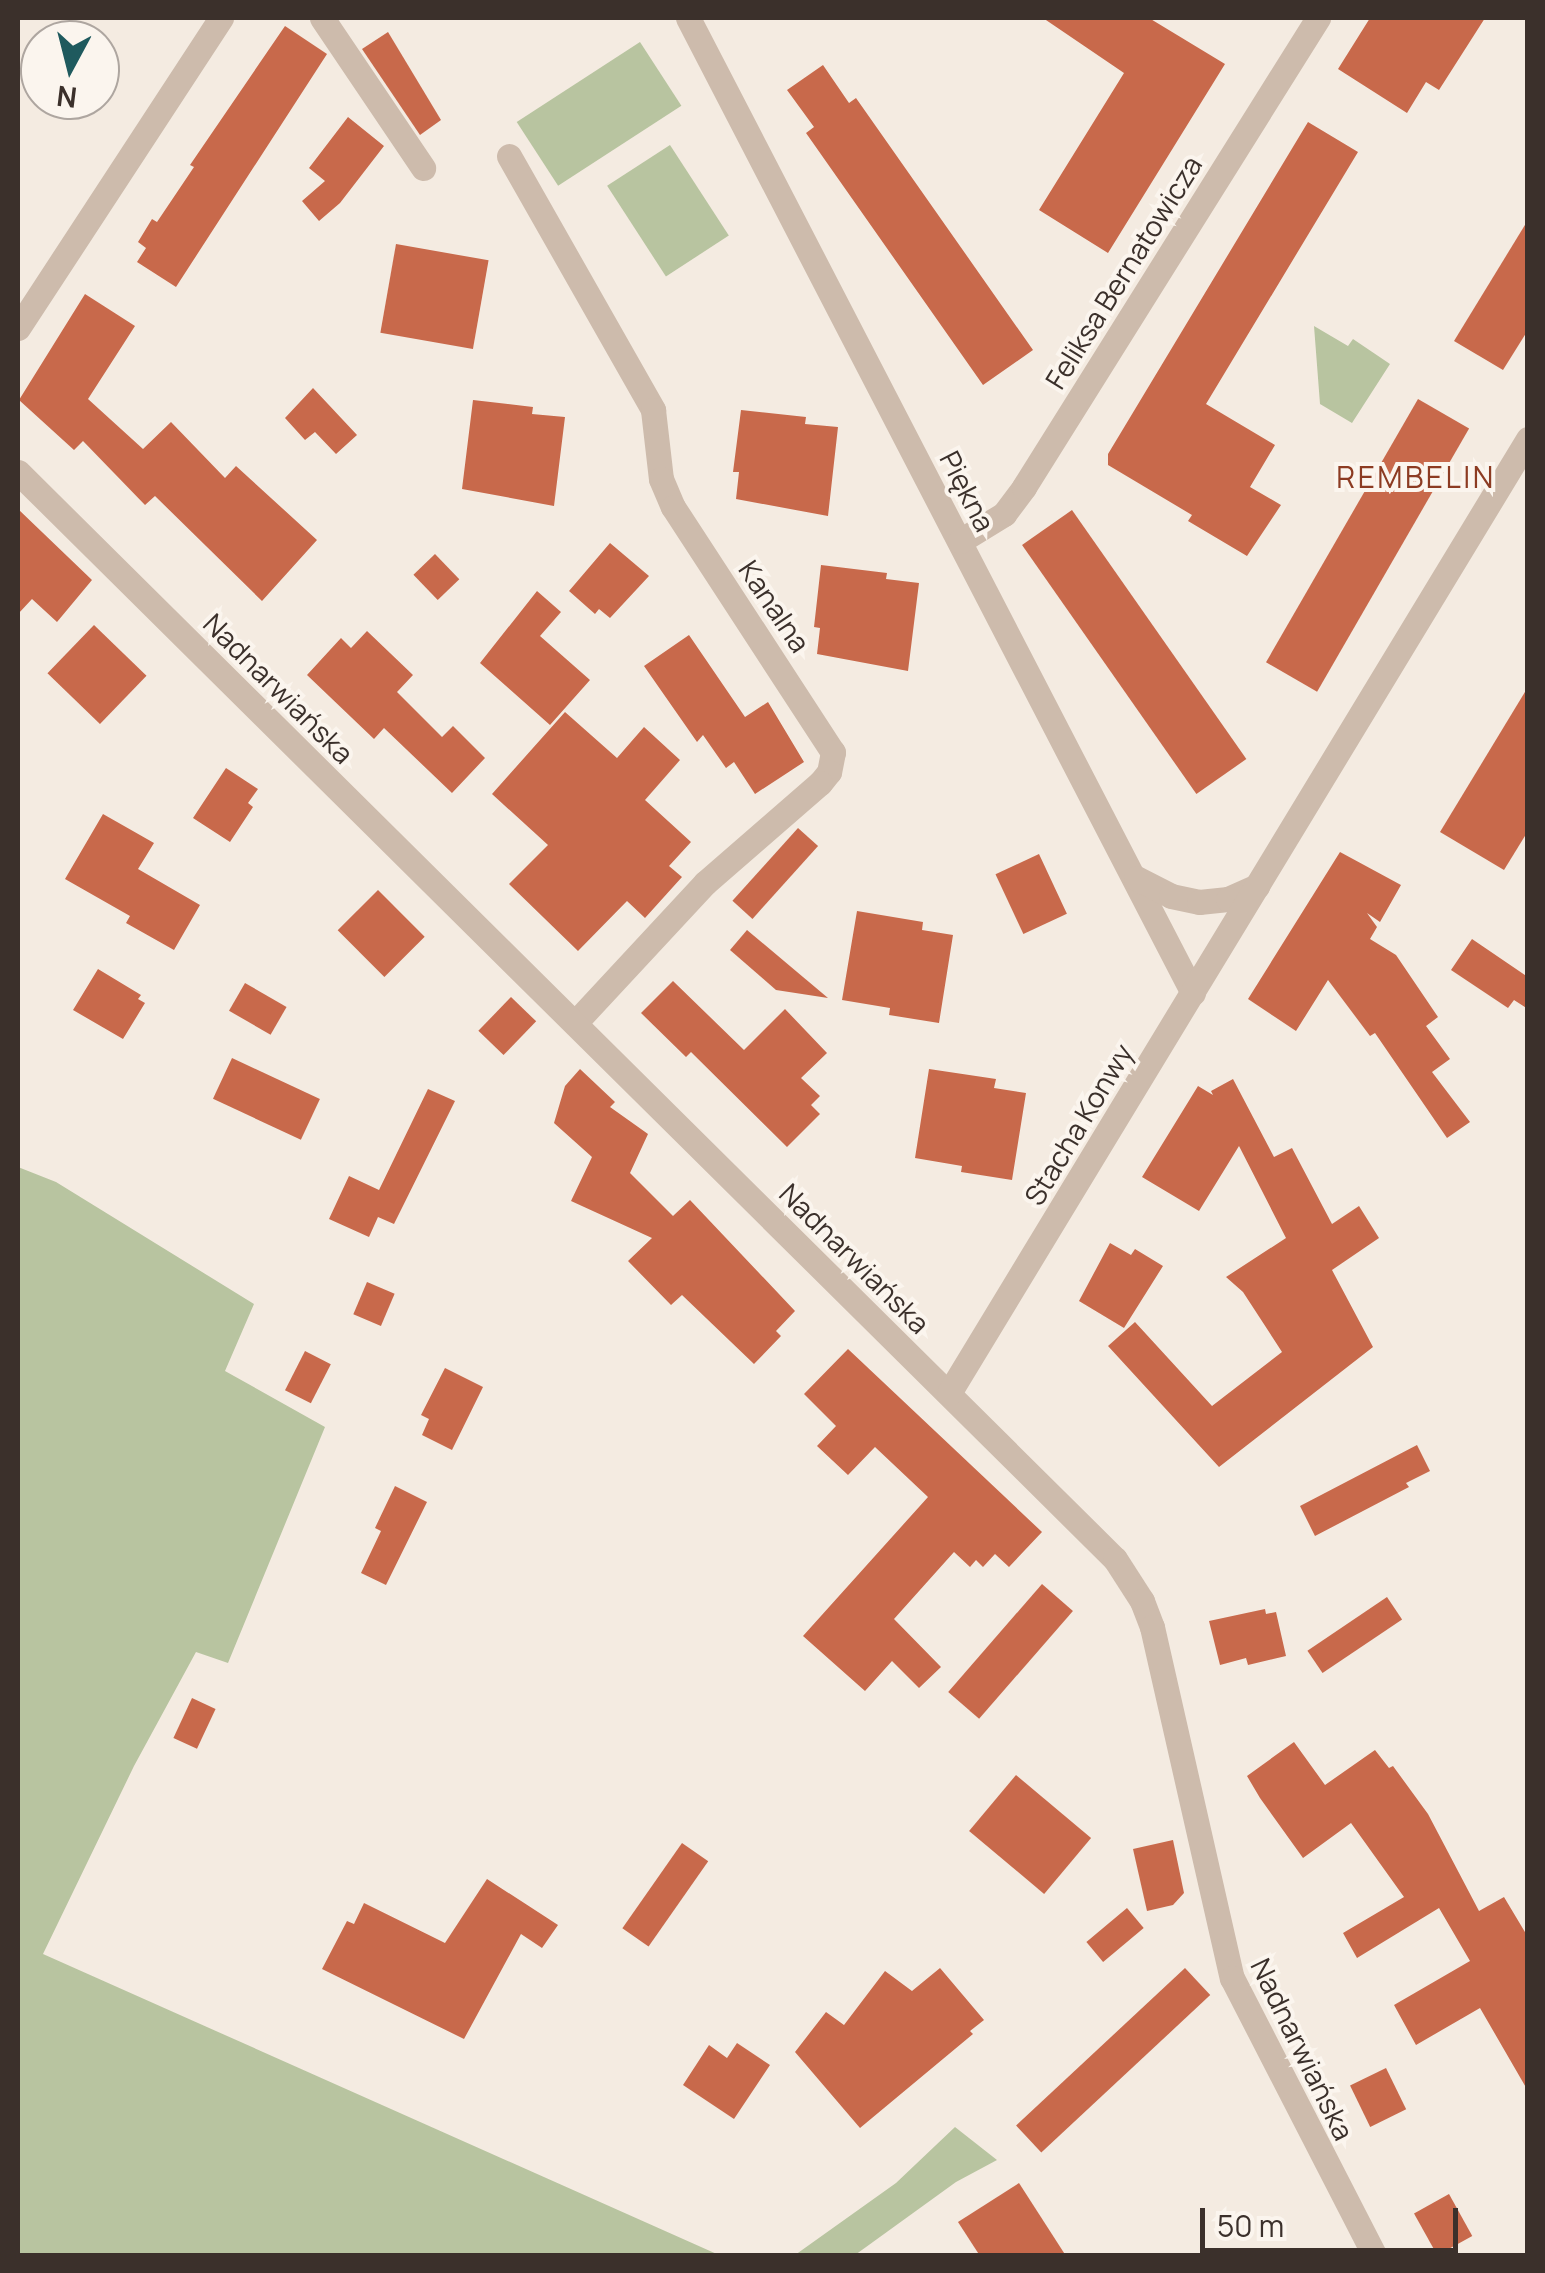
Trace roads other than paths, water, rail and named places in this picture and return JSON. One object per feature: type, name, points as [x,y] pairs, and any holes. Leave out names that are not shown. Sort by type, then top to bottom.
[{"type":"street","points":[[18,328],[221,18]]},
{"type":"street","points":[[322,18],[423,168]]},
{"type":"street","name":"Piękna","points":[[688,18],[1193,993]]},
{"type":"street","name":"Feliksa Bernatowicza","points":[[960,541],[1004,514],[1024,487],[1318,18]]},
{"type":"street","name":"Kanalna","points":[[509,156],[653,410],[666,494],[833,752],[830,772],[820,783],[704,883],[575,1023]]},
{"type":"street","name":"Stacha Konwy","points":[[949,1393],[1528,440]]},
{"type":"street","name":"Nadnarwiańska","points":[[18,472],[1116,1559],[1142,1601],[1232,1978],[1376,2256]]},
{"type":"street","points":[[1136,878],[1171,896],[1199,902],[1228,899],[1258,886]]},
{"type":"district","name":"REMBELIN","points":[[1416,477]]}]
